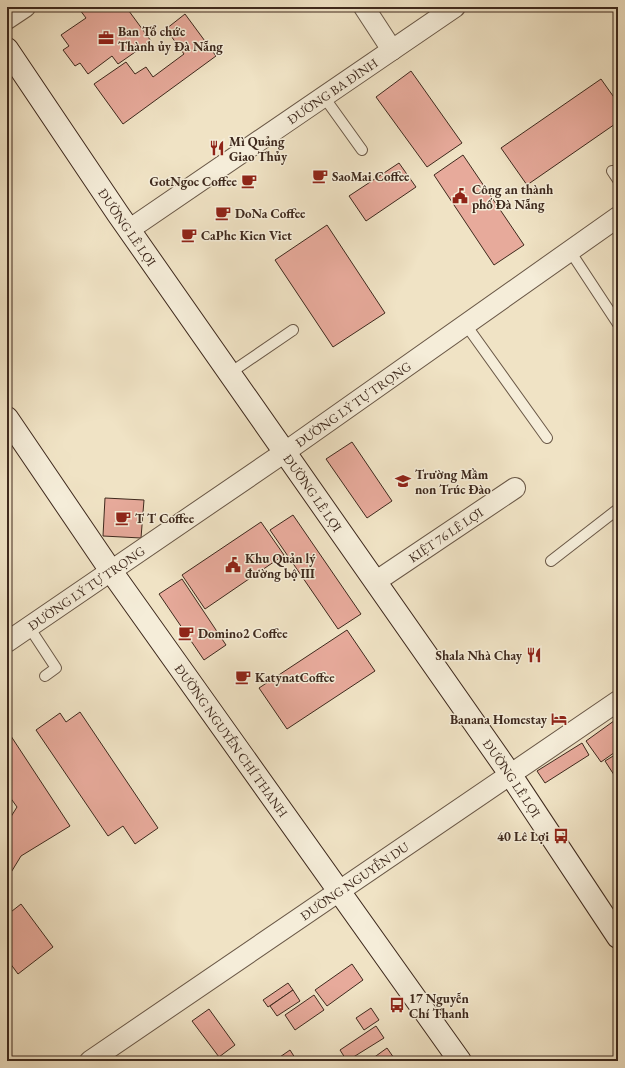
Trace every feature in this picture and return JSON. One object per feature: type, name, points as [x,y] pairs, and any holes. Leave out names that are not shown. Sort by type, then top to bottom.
[{"type":"street","points":[[7,19],[25,7]]},
{"type":"street","points":[[364,7],[392,50]]},
{"type":"street","name":"ĐƯỜNG BA ĐÌNH","points":[[130,229],[456,7]]},
{"type":"street","name":"ĐƯỜNG LÊ LỢI","points":[[7,49],[284,452],[510,774],[618,937]]},
{"type":"street","name":"ĐƯỜNG LÝ TỰ TRỌNG","points":[[7,642],[284,452],[618,217]]},
{"type":"street","name":"ĐƯỜNG NGUYỄN CHÍ THANH","points":[[7,418],[111,571],[338,892],[460,1061]]},
{"type":"street","name":"KIỆT 76 LÊ LỢI","points":[[375,582],[515,488]]},
{"type":"street","name":"ĐƯỜNG NGUYỄN DU","points":[[90,1061],[618,701]]},
{"type":"lane","points":[[324,97],[362,150]]},
{"type":"lane","points":[[612,171],[618,180]]},
{"type":"lane","points":[[570,251],[618,324]]},
{"type":"lane","points":[[466,325],[547,438]]},
{"type":"lane","points":[[230,373],[293,330]]},
{"type":"lane","points":[[551,561],[618,509]]},
{"type":"lane","points":[[29,627],[56,668],[44,676]]},
{"type":"building","name":"Ban Tổ chức Thành ủy Đà Nẵng","points":[[85,7],[126,7],[151,41],[118,64],[112,56],[88,74],[80,63],[75,66],[63,50],[69,46],[61,35],[86,18],[80,10]]},
{"type":"building","points":[[185,14],[216,56],[123,124],[94,84],[126,62],[135,74],[146,67],[153,77],[184,54],[166,29]]},
{"type":"building","points":[[411,71],[462,143],[427,167],[376,97]]},
{"type":"building","points":[[601,79],[618,103],[618,122],[527,185],[501,148]]},
{"type":"building","points":[[463,155],[524,245],[494,265],[434,175]]},
{"type":"building","points":[[399,163],[416,187],[366,221],[349,196]]},
{"type":"building","points":[[327,225],[385,313],[333,347],[275,260]]},
{"type":"building","points":[[352,442],[392,501],[367,518],[326,459]]},
{"type":"building","name":"T T Coffee","points":[[105,498],[144,500],[141,538],[103,536]]},
{"type":"building","points":[[293,515],[361,614],[338,629],[270,530]]},
{"type":"building","name":"Khu Quản lý đường bộ III","points":[[261,522],[284,555],[205,609],[182,575]]},
{"type":"building","points":[[182,579],[226,645],[204,660],[159,594]]},
{"type":"building","points":[[347,630],[375,671],[287,729],[259,688]]},
{"type":"building","points":[[80,712],[158,828],[135,844],[123,826],[108,836],[36,730],[60,713],[66,722]]},
{"type":"building","points":[[618,718],[618,734],[616,735],[618,737],[618,750],[601,762],[586,741]]},
{"type":"building","points":[[7,730],[70,826],[21,856],[7,879],[7,823],[17,807],[7,793]]},
{"type":"building","points":[[582,743],[589,755],[545,783],[537,771]]},
{"type":"building","points":[[618,753],[618,781],[605,761]]},
{"type":"building","points":[[21,904],[53,947],[18,974],[7,959],[7,915]]},
{"type":"building","points":[[352,964],[363,980],[327,1006],[315,990]]},
{"type":"building","points":[[288,983],[293,990],[268,1007],[263,1000]]},
{"type":"building","points":[[293,990],[300,1001],[277,1016],[270,1006]]},
{"type":"building","points":[[314,995],[324,1010],[295,1030],[285,1015]]},
{"type":"building","points":[[371,1008],[379,1020],[364,1030],[356,1018]]},
{"type":"building","points":[[209,1009],[235,1045],[219,1057],[192,1021]]},
{"type":"building","points":[[376,1026],[384,1038],[347,1061],[340,1050]]},
{"type":"building","points":[[387,1048],[394,1058],[390,1061],[369,1061]]},
{"type":"building","points":[[290,1050],[297,1061],[278,1061],[277,1059]]},
{"type":"place","name":"Ban Tổ chức Thành ủy Đà Nẵng","points":[[106,38]]},
{"type":"place","name":"Mì Quảng Giao Thủy","points":[[217,148]]},
{"type":"place","name":"SaoMai Coffee","points":[[320,176]]},
{"type":"place","name":"GotNgoc Coffee","points":[[249,181]]},
{"type":"place","name":"Công an thành phố Đà Nẵng","points":[[460,196]]},
{"type":"place","name":"DoNa Coffee","points":[[223,213]]},
{"type":"place","name":"CaPhe Kien Viet","points":[[189,235]]},
{"type":"place","name":"Trường Mầm non Trúc Đào","points":[[403,481]]},
{"type":"place","name":"T T Coffee","points":[[123,518]]},
{"type":"place","name":"Khu Quản lý đường bộ III","points":[[233,565]]},
{"type":"place","name":"Domino2 Coffee","points":[[186,633]]},
{"type":"place","name":"Shala Nhà Chay","points":[[534,655]]},
{"type":"place","name":"KatynatCoffee","points":[[243,677]]},
{"type":"place","name":"Banana Homestay","points":[[559,719]]},
{"type":"place","name":"40 Lê Lợi","points":[[561,836]]},
{"type":"place","name":"17 Nguyễn Chí Thanh","points":[[397,1005]]}]
